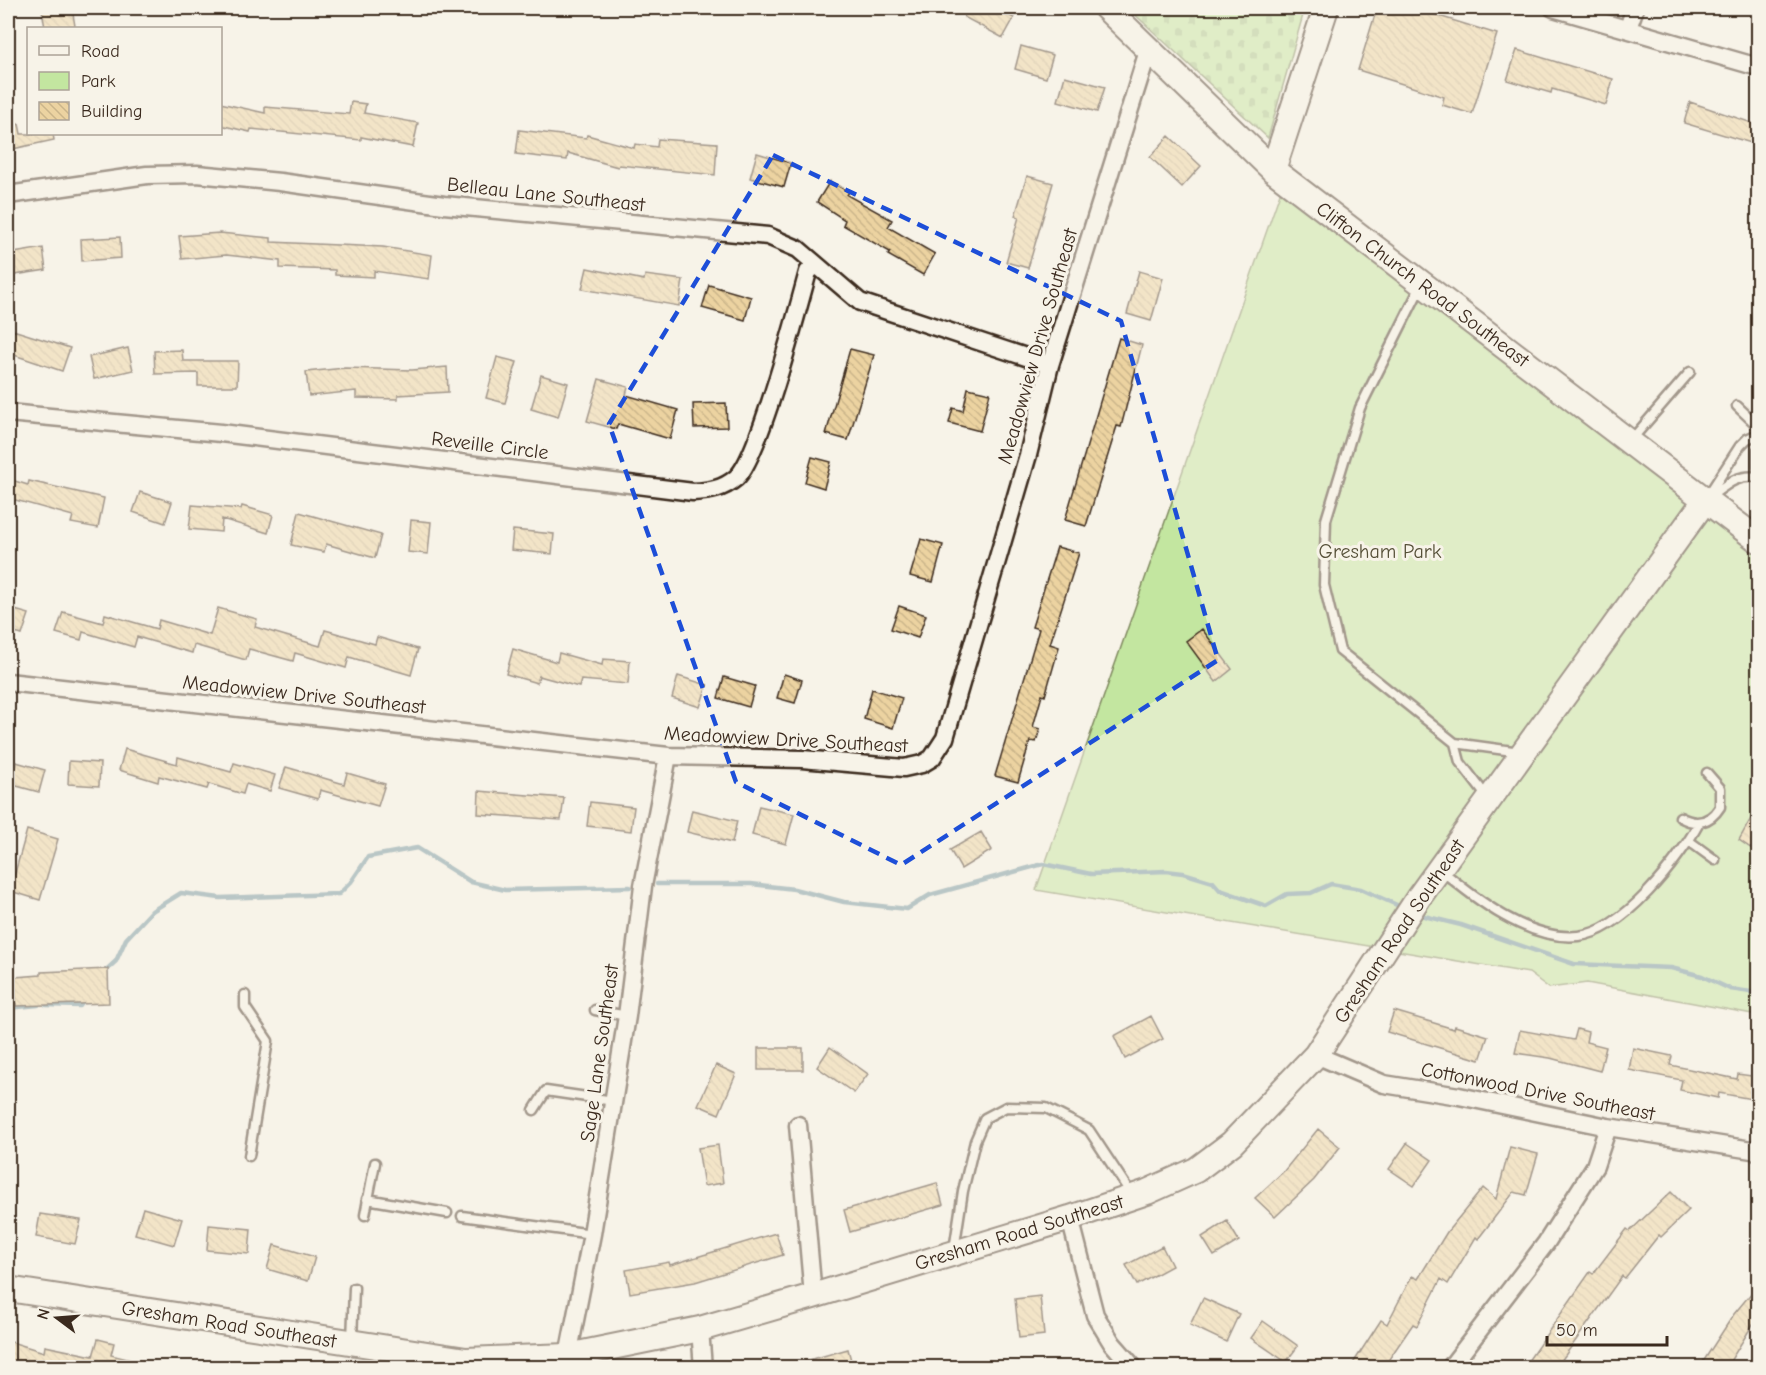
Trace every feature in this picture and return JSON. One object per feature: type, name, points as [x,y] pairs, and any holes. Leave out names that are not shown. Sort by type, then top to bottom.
[{"type":"street","name":"Clifton Church Road Southeast","points":[[1106,8],[1273,170],[1758,540]]},
{"type":"street","points":[[1273,170],[1326,8]]},
{"type":"street","points":[[1553,8],[1758,67]]},
{"type":"street","points":[[1628,28],[1635,8]]},
{"type":"street","name":"Meadowview Drive Southeast","points":[[8,682],[668,756],[802,759],[904,768],[922,764],[932,758],[945,738],[1028,455],[1050,365],[1148,51]]},
{"type":"street","name":"Belleau Lane Southeast","points":[[8,195],[147,175],[197,174],[280,182],[444,205],[768,236],[798,249],[860,302],[1050,365]]},
{"type":"street","name":"Reveille Circle","points":[[8,414],[221,433],[693,492],[714,491],[737,478],[748,459],[766,413],[808,272],[814,265]]},
{"type":"street","name":"Gresham Road Southeast","points":[[8,1289],[352,1343],[439,1362],[568,1356],[700,1329],[813,1296],[1070,1218],[1133,1196],[1196,1170],[1232,1143],[1316,1055],[1440,868],[1706,499]]},
{"type":"street","name":"Sage Lane Southeast","points":[[568,1356],[592,1234],[627,1016],[643,886],[668,756]]},
{"type":"street","name":"Cottonwood Drive Southeast","points":[[1316,1055],[1383,1084],[1459,1096],[1608,1127],[1758,1151]]},
{"type":"street","points":[[798,1125],[813,1296]]},
{"type":"street","points":[[1450,1368],[1552,1233],[1595,1166],[1608,1127]]},
{"type":"street","points":[[1070,1218],[1095,1315],[1112,1343],[1134,1368]]},
{"type":"street","points":[[700,1329],[703,1368]]},
{"type":"lane","points":[[1422,282],[1360,408],[1326,520],[1324,585],[1340,651],[1455,743],[1524,753]]},
{"type":"lane","points":[[1630,441],[1690,372]]},
{"type":"lane","points":[[1737,406],[1758,426]]},
{"type":"lane","points":[[1706,499],[1740,446],[1747,439],[1758,434]]},
{"type":"lane","points":[[1758,450],[1758,467]]},
{"type":"lane","points":[[1706,499],[1734,479],[1746,475],[1758,477]]},
{"type":"lane","points":[[1455,743],[1460,762],[1490,800]]},
{"type":"lane","points":[[1680,817],[1699,822],[1712,818],[1722,801],[1718,782],[1707,773]]},
{"type":"lane","points":[[1440,868],[1477,900],[1512,918],[1541,932],[1579,936],[1617,921],[1659,880],[1689,841],[1699,822]]},
{"type":"lane","points":[[1689,841],[1715,860]]},
{"type":"lane","points":[[245,995],[245,1007],[268,1041],[249,1156]]},
{"type":"lane","points":[[595,1010],[627,1016]]},
{"type":"lane","points":[[534,1110],[546,1091],[614,1101]]},
{"type":"lane","points":[[953,1253],[963,1191],[975,1141],[985,1118],[1006,1107],[1046,1108],[1089,1130],[1133,1196]]},
{"type":"lane","points":[[365,1215],[375,1162]]},
{"type":"lane","points":[[367,1199],[447,1213]]},
{"type":"lane","points":[[462,1216],[592,1234]]},
{"type":"lane","points":[[352,1343],[354,1288]]},
{"type":"highlighted area","points":[[773,155],[1121,321],[1218,660],[901,865],[736,782],[609,424]]},
{"type":"green space","points":[[1128,8],[1305,8],[1268,138]]},
{"type":"green space","name":"Gresham Park","points":[[1286,176],[1758,536],[1758,1015],[1587,983],[1549,988],[1529,973],[1036,890]]},
{"type":"building","points":[[72,8],[75,26],[45,27],[42,10]]},
{"type":"building","points":[[969,8],[994,8],[1014,18],[1003,38],[964,17]]},
{"type":"building","points":[[1377,8],[1413,8],[1497,34],[1472,114],[1442,105],[1444,97],[1358,70]]},
{"type":"building","points":[[1021,46],[1053,55],[1046,78],[1015,69]]},
{"type":"building","points":[[1517,50],[1613,79],[1606,105],[1552,89],[1551,93],[1507,80]]},
{"type":"building","points":[[1065,76],[1105,87],[1097,112],[1058,101]]},
{"type":"building","points":[[351,102],[366,104],[364,113],[418,123],[413,147],[361,137],[361,140],[251,129],[250,132],[222,125],[222,103],[265,113],[265,107],[349,114]]},
{"type":"building","points":[[1690,102],[1758,125],[1758,145],[1684,123]]},
{"type":"building","points":[[19,124],[21,134],[53,135],[54,140],[8,150],[8,126]]},
{"type":"building","points":[[519,130],[586,138],[587,135],[634,148],[635,144],[657,147],[658,139],[717,143],[715,175],[619,165],[618,167],[568,153],[567,160],[516,154]]},
{"type":"building","points":[[1169,136],[1201,166],[1182,187],[1150,157]]},
{"type":"building","points":[[757,153],[791,163],[784,187],[750,178]]},
{"type":"building","points":[[1027,176],[1053,183],[1028,268],[1006,262],[1019,217],[1015,216]]},
{"type":"building","points":[[830,181],[849,192],[847,195],[892,220],[888,227],[935,254],[923,275],[888,255],[890,252],[843,225],[845,220],[817,202]]},
{"type":"building","points":[[220,233],[271,238],[271,242],[383,247],[432,255],[429,279],[374,271],[374,277],[335,275],[335,270],[280,268],[280,261],[226,255],[182,259],[179,236]]},
{"type":"building","points":[[120,237],[121,258],[82,261],[81,239]]},
{"type":"building","points":[[43,248],[46,270],[8,276],[8,254]]},
{"type":"building","points":[[587,268],[644,280],[645,275],[683,280],[679,306],[582,289]]},
{"type":"building","points":[[1139,271],[1163,278],[1151,321],[1127,314]]},
{"type":"building","points":[[709,285],[751,297],[745,320],[702,308]]},
{"type":"building","points":[[13,330],[70,348],[62,371],[8,353]]},
{"type":"building","points":[[1119,338],[1142,345],[1121,427],[1117,426],[1086,526],[1065,520]]},
{"type":"building","points":[[128,348],[133,370],[94,379],[89,357]]},
{"type":"building","points":[[850,349],[874,355],[848,440],[826,434]]},
{"type":"building","points":[[182,350],[183,361],[238,361],[237,386],[198,386],[198,373],[155,374],[154,351]]},
{"type":"building","points":[[497,357],[517,362],[505,403],[486,398]]},
{"type":"building","points":[[447,367],[448,392],[398,395],[398,399],[356,398],[356,391],[309,396],[306,372],[345,368],[412,370]]},
{"type":"building","points":[[541,375],[568,383],[558,417],[531,409]]},
{"type":"building","points":[[599,379],[628,387],[626,395],[678,410],[670,439],[618,424],[616,429],[587,421]]},
{"type":"building","points":[[968,388],[990,393],[980,431],[949,423],[953,408],[963,411]]},
{"type":"building","points":[[726,403],[727,427],[694,428],[693,404]]},
{"type":"building","points":[[812,457],[831,462],[824,488],[805,482]]},
{"type":"building","points":[[8,479],[28,485],[29,481],[104,498],[98,528],[71,523],[73,516],[8,498]]},
{"type":"building","points":[[140,492],[172,502],[165,523],[133,512]]},
{"type":"building","points":[[192,505],[241,509],[242,506],[273,515],[268,533],[222,519],[221,532],[189,529]]},
{"type":"building","points":[[299,512],[381,535],[375,558],[326,544],[324,552],[291,545]]},
{"type":"building","points":[[411,520],[431,522],[428,554],[408,552]]},
{"type":"building","points":[[513,530],[554,534],[552,554],[511,550]]},
{"type":"building","points":[[921,539],[943,545],[933,582],[910,576]]},
{"type":"building","points":[[1057,547],[1079,553],[1050,644],[1059,647],[1045,696],[1042,695],[1033,727],[1040,729],[1036,742],[1030,741],[1018,782],[995,776],[1039,629],[1032,627]]},
{"type":"building","points":[[899,606],[926,615],[918,638],[891,629]]},
{"type":"building","points":[[8,608],[29,614],[22,635],[8,631]]},
{"type":"building","points":[[218,608],[257,619],[255,627],[320,646],[325,630],[375,644],[377,637],[418,649],[411,675],[349,657],[346,668],[295,653],[293,661],[249,649],[246,660],[194,645],[192,653],[137,637],[134,647],[83,632],[81,640],[56,633],[63,612],[103,623],[105,614],[157,629],[159,620],[210,635]]},
{"type":"building","points":[[1202,629],[1232,669],[1216,682],[1186,641]]},
{"type":"building","points":[[513,649],[557,662],[559,653],[602,665],[603,659],[630,661],[628,684],[581,680],[579,687],[539,676],[537,683],[506,674]]},
{"type":"building","points":[[784,674],[802,680],[795,703],[777,698]]},
{"type":"building","points":[[678,676],[707,685],[700,707],[672,698]]},
{"type":"building","points":[[724,677],[755,686],[749,707],[718,698]]},
{"type":"building","points":[[872,689],[902,698],[893,728],[864,719]]},
{"type":"building","points":[[125,749],[177,764],[178,757],[231,772],[234,763],[275,775],[270,791],[246,784],[243,794],[209,784],[207,789],[159,776],[158,782],[119,770]]},
{"type":"building","points":[[69,761],[100,763],[99,786],[68,784]]},
{"type":"building","points":[[16,762],[45,770],[39,792],[9,784]]},
{"type":"building","points":[[286,767],[344,784],[347,773],[385,784],[378,806],[320,790],[318,799],[279,788]]},
{"type":"building","points":[[479,791],[564,798],[561,820],[478,814]]},
{"type":"building","points":[[590,802],[634,807],[631,831],[587,826]]},
{"type":"building","points":[[759,806],[794,814],[786,844],[752,835]]},
{"type":"building","points":[[1758,806],[1758,853],[1739,840]]},
{"type":"building","points":[[692,810],[737,821],[732,843],[687,832]]},
{"type":"building","points":[[27,830],[58,839],[40,900],[10,891]]},
{"type":"building","points":[[981,832],[992,850],[961,869],[950,850]]},
{"type":"building","points":[[108,969],[109,1003],[16,1006],[15,977],[41,975],[41,972]]},
{"type":"building","points":[[1394,1011],[1454,1029],[1455,1026],[1488,1036],[1480,1060],[1387,1032]]},
{"type":"building","points":[[1151,1016],[1163,1039],[1125,1059],[1114,1036]]},
{"type":"building","points":[[1577,1029],[1588,1032],[1586,1042],[1606,1047],[1600,1071],[1550,1058],[1515,1053],[1520,1030],[1574,1040]]},
{"type":"building","points":[[830,1047],[868,1074],[854,1093],[817,1067]]},
{"type":"building","points":[[758,1048],[803,1048],[803,1070],[758,1070]]},
{"type":"building","points":[[1633,1048],[1672,1056],[1670,1065],[1737,1079],[1738,1074],[1758,1077],[1758,1100],[1719,1093],[1718,1098],[1680,1090],[1682,1080],[1629,1070]]},
{"type":"building","points":[[716,1065],[736,1074],[719,1114],[698,1105]]},
{"type":"building","points":[[1318,1129],[1340,1147],[1314,1180],[1275,1217],[1255,1198],[1284,1171]]},
{"type":"building","points":[[1407,1143],[1432,1160],[1414,1186],[1389,1169]]},
{"type":"building","points":[[718,1145],[723,1183],[704,1186],[698,1148]]},
{"type":"building","points":[[1510,1147],[1538,1154],[1526,1195],[1514,1192],[1478,1239],[1476,1237],[1448,1284],[1441,1279],[1417,1326],[1413,1324],[1383,1368],[1350,1368],[1381,1320],[1387,1324],[1412,1276],[1418,1279],[1447,1232],[1483,1188],[1496,1199]]},
{"type":"building","points":[[937,1183],[943,1205],[850,1232],[844,1210]]},
{"type":"building","points":[[1671,1192],[1689,1210],[1661,1237],[1659,1235],[1625,1278],[1622,1276],[1556,1368],[1523,1368],[1590,1272],[1593,1274],[1627,1229],[1630,1231]]},
{"type":"building","points":[[143,1208],[182,1219],[174,1245],[135,1234]]},
{"type":"building","points":[[40,1214],[81,1220],[75,1244],[36,1237]]},
{"type":"building","points":[[1227,1221],[1239,1241],[1214,1256],[1202,1237]]},
{"type":"building","points":[[209,1225],[251,1229],[249,1254],[207,1250]]},
{"type":"building","points":[[776,1233],[783,1255],[695,1282],[630,1293],[626,1270],[669,1262],[670,1265]]},
{"type":"building","points":[[274,1245],[315,1257],[308,1281],[267,1269]]},
{"type":"building","points":[[1162,1246],[1172,1266],[1137,1285],[1126,1265]]},
{"type":"building","points":[[1758,1285],[1758,1316],[1726,1368],[1699,1368],[1734,1314]]},
{"type":"building","points":[[1040,1296],[1044,1335],[1019,1338],[1015,1299]]},
{"type":"building","points":[[1203,1298],[1239,1314],[1226,1342],[1190,1325]]},
{"type":"building","points":[[1263,1321],[1298,1346],[1286,1362],[1251,1338]]},
{"type":"building","points":[[98,1339],[114,1343],[111,1355],[144,1363],[144,1368],[43,1368],[8,1362],[8,1341],[44,1352],[45,1346],[93,1356]]},
{"type":"building","points":[[848,1349],[853,1368],[796,1368],[795,1364]]},
{"type":"waterway","points":[[103,973],[116,961],[126,939],[152,911],[181,893],[220,898],[339,894],[351,882],[368,857],[417,848],[471,882],[505,890],[630,887]]},
{"type":"waterway","points":[[657,884],[751,884],[794,889],[844,902],[907,909],[930,895],[1043,864],[1091,874],[1166,871],[1183,873],[1213,882],[1220,890],[1266,906],[1287,894],[1311,893],[1331,884],[1361,889],[1399,906]]},
{"type":"waterway","points":[[1424,916],[1461,925],[1574,964],[1671,968],[1702,976],[1730,989],[1758,993]]},
{"type":"waterway","points":[[46,1005],[80,1006],[85,999]]},
{"type":"waterway","points":[[8,1008],[38,1005]]}]
